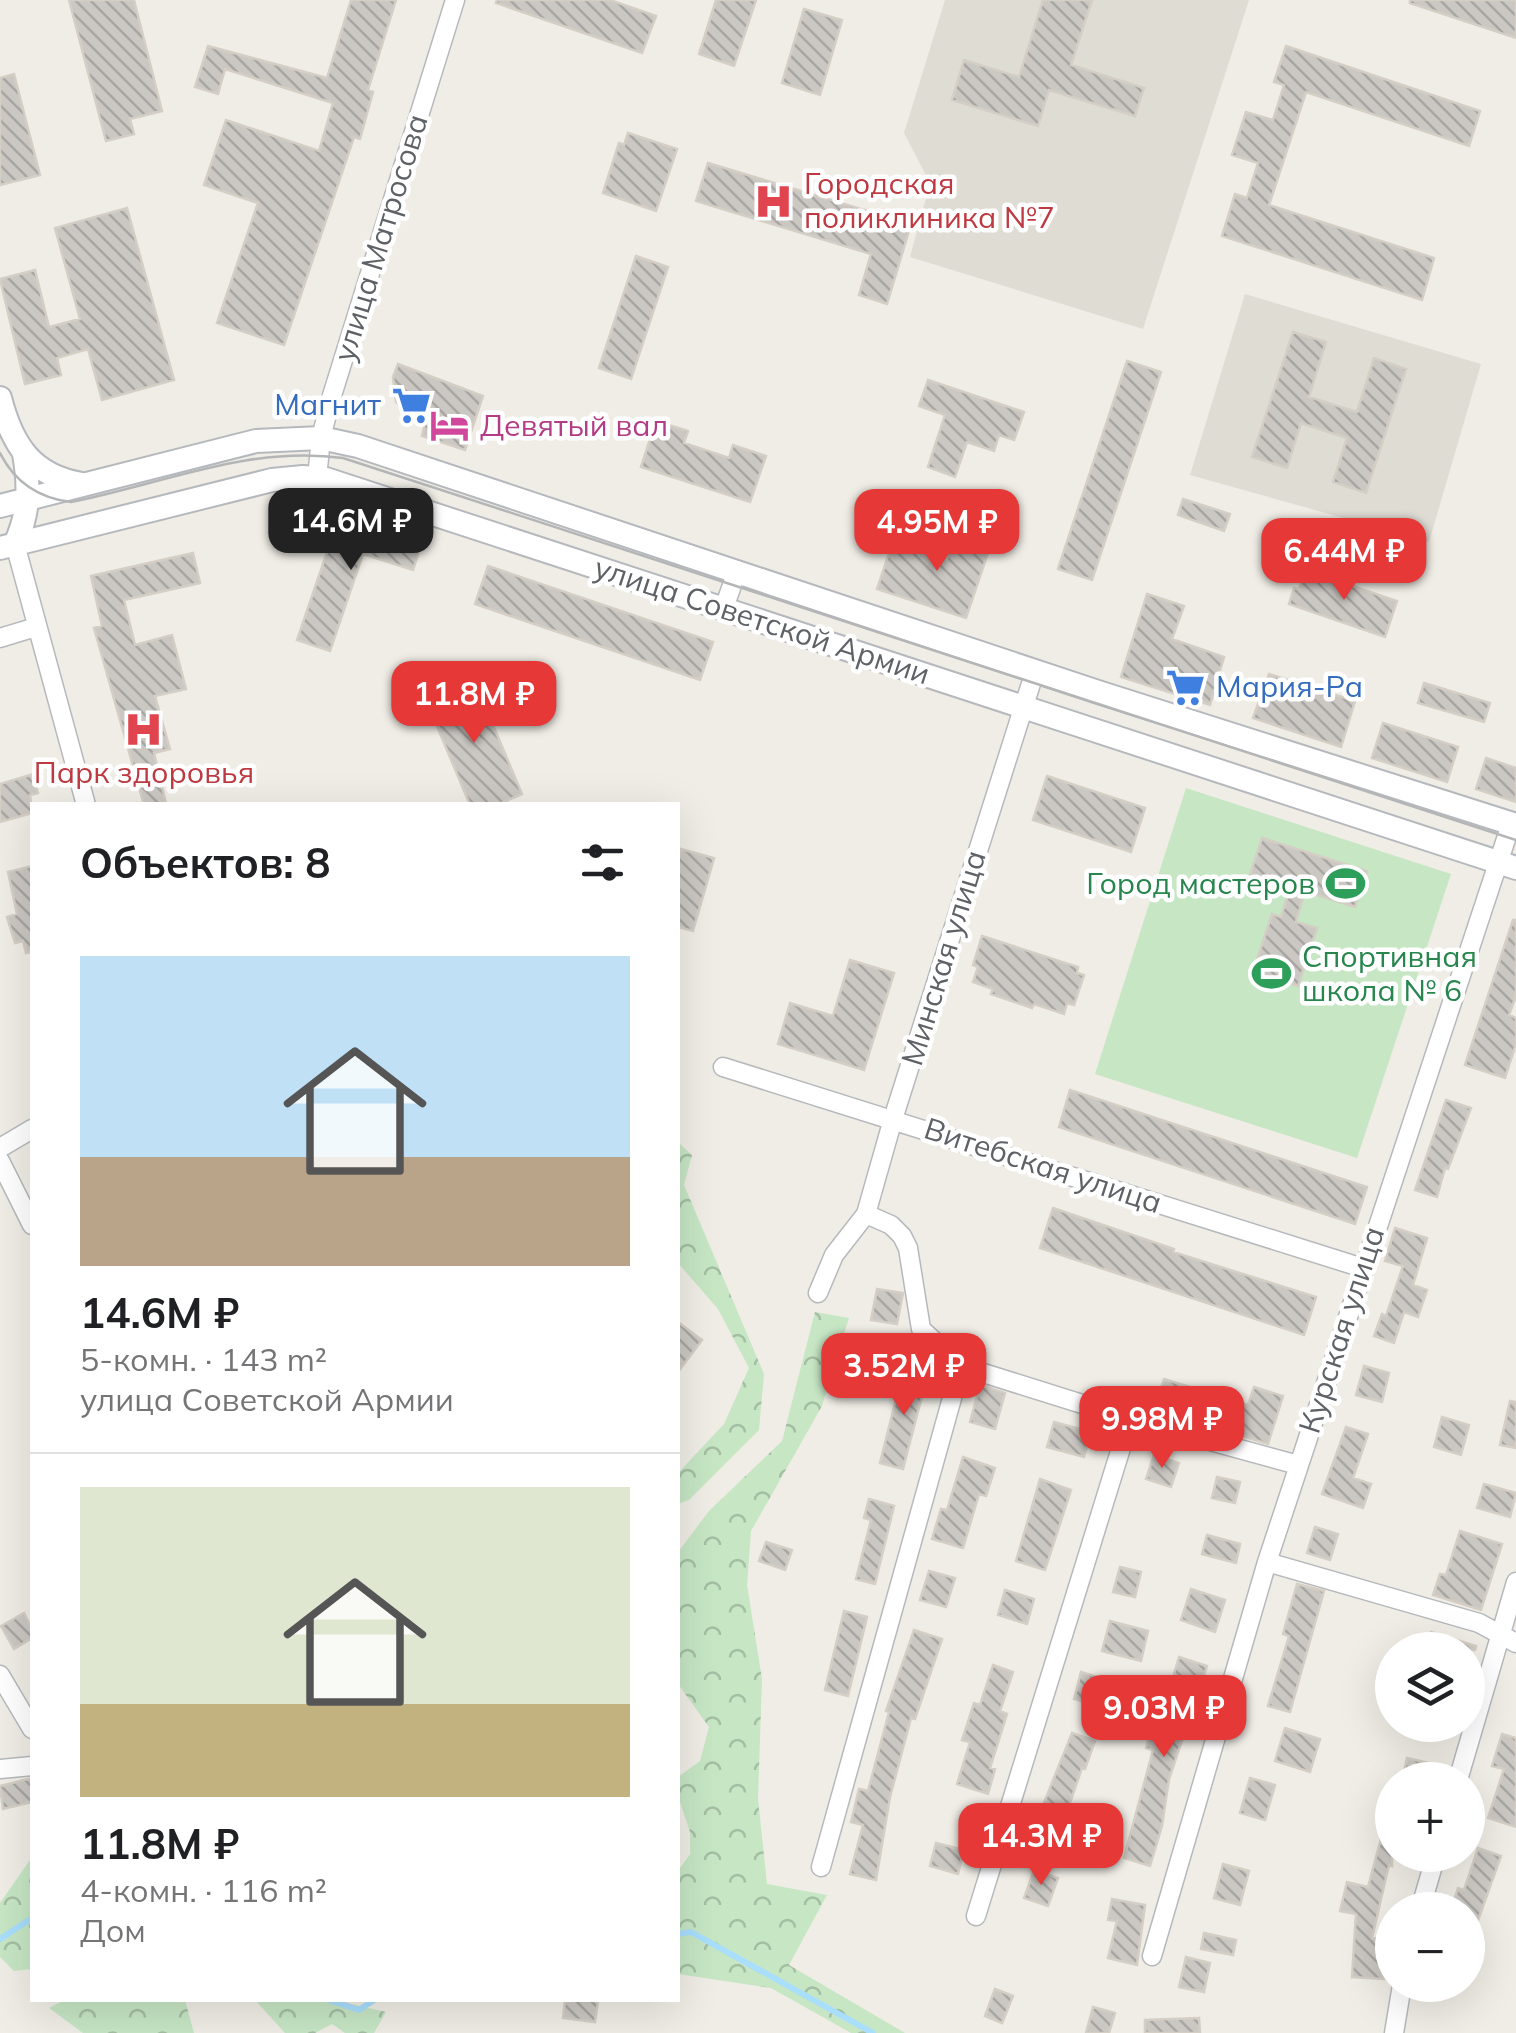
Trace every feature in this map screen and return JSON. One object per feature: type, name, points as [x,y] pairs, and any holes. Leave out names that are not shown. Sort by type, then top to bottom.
[{"type":"main road","points":[[0,398],[11,435],[24,454],[64,481],[86,484]]},
{"type":"main road","name":"улица Советской Армии","points":[[17,528],[86,484],[256,441],[320,438],[385,454],[1036,671],[1514,824]]},
{"type":"main road","points":[[17,528],[24,454]]},
{"type":"main road","name":"улица Советской Армии","points":[[0,505],[17,528],[64,532],[272,480],[316,478],[350,485],[1507,865]]},
{"type":"main road","points":[[0,505],[17,528]]},
{"type":"street","name":"улица Матросова","points":[[316,478],[320,438],[455,0]]},
{"type":"street","points":[[17,528],[36,627],[85,802]]},
{"type":"street","points":[[724,608],[737,571]]},
{"type":"street","points":[[0,638],[36,627]]},
{"type":"street","name":"Минская улица","points":[[818,1294],[834,1255],[866,1214],[1036,671]]},
{"type":"street","name":"Курская улица","points":[[1152,1956],[1298,1464],[1363,1268],[1507,865],[1514,824]]},
{"type":"street","name":"Витебская улица","points":[[722,1067],[1363,1268]]},
{"type":"street","points":[[0,1148],[30,1130]]},
{"type":"street","points":[[0,1161],[30,1221]]},
{"type":"street","points":[[866,1214],[891,1225],[902,1236],[908,1248],[921,1329],[961,1366],[1130,1419],[1298,1464]]},
{"type":"street","points":[[821,1866],[961,1366]]},
{"type":"street","points":[[976,1916],[1130,1419]]},
{"type":"street","points":[[1267,1562],[1479,1623],[1508,1639]]},
{"type":"street","points":[[1464,1762],[1508,1639],[1516,1582]]},
{"type":"street","points":[[0,1675],[30,1726]]},
{"type":"street","points":[[0,1769],[30,1766]]},
{"type":"street","points":[[1394,2033],[1399,2002]]},
{"type":"shaded area","points":[[945,0],[1249,0],[1143,329],[910,257],[930,183],[904,133]]},
{"type":"shaded area","points":[[1245,294],[1481,364],[1429,542],[1190,475]]},
{"type":"green space","name":"Спортивная школа № 6","points":[[1186,788],[1451,874],[1357,1158],[1095,1074]]},
{"type":"green space","points":[[680,1144],[692,1155],[684,1185],[764,1374],[759,1430],[689,1500],[680,1503],[680,1471],[724,1424],[749,1368],[718,1309],[680,1265]]},
{"type":"green space","points":[[815,1312],[849,1318],[822,1406],[751,1531],[747,1585],[762,1679],[758,1799],[767,1884],[827,1895],[789,1965],[905,2033],[851,2033],[771,1988],[680,1974],[680,1868],[690,1854],[690,1832],[680,1802],[680,1776],[700,1761],[709,1727],[680,1687],[680,1549],[709,1511],[782,1441]]},
{"type":"green space","points":[[30,1860],[30,1969],[14,1971],[0,1957],[0,1903]]},
{"type":"green space","points":[[60,2002],[186,2002],[194,2033],[83,2033],[49,2008]]},
{"type":"green space","points":[[257,2002],[343,2002],[386,2012],[374,2033],[345,2033],[332,2024],[315,2033],[285,2033]]},
{"type":"building","points":[[69,0],[134,0],[162,111],[130,119],[134,134],[106,141]]},
{"type":"building","points":[[351,0],[396,0],[368,90],[373,92],[360,139],[354,137],[284,345],[217,323],[258,203],[204,185],[226,120],[319,151],[333,103],[225,69],[218,94],[195,87],[208,46],[327,78]]},
{"type":"building","points":[[610,0],[656,16],[642,53],[496,3]]},
{"type":"building","points":[[716,0],[756,0],[734,66],[699,54]]},
{"type":"building","points":[[1043,0],[1092,0],[1071,65],[1144,88],[1135,116],[1049,90],[1038,126],[952,100],[964,60],[1019,77]]},
{"type":"building","points":[[1516,0],[1516,38],[1410,3]]},
{"type":"building","points":[[804,9],[842,20],[820,95],[782,83]]},
{"type":"building","points":[[1286,46],[1480,111],[1469,146],[1306,92],[1269,205],[1434,258],[1422,300],[1222,236],[1235,194],[1247,198],[1258,163],[1232,155],[1246,112],[1273,120],[1284,85],[1274,82]]},
{"type":"building","points":[[14,74],[40,175],[0,185],[0,78]]},
{"type":"building","points":[[628,133],[677,149],[656,211],[603,193],[619,143],[624,145]]},
{"type":"building","points":[[708,163],[911,224],[887,304],[859,295],[871,254],[696,201]]},
{"type":"building","points":[[127,208],[174,380],[102,400],[88,349],[57,358],[61,375],[25,384],[0,279],[35,270],[49,327],[80,319],[55,228]]},
{"type":"building","points":[[636,256],[668,267],[631,379],[599,368]]},
{"type":"building","points":[[1293,332],[1326,342],[1309,397],[1357,412],[1374,358],[1406,369],[1366,493],[1333,482],[1347,438],[1301,423],[1287,468],[1252,457]]},
{"type":"building","points":[[1127,361],[1161,372],[1092,580],[1058,569]]},
{"type":"building","points":[[398,364],[483,396],[465,450],[422,436],[424,427],[396,402],[393,377]]},
{"type":"building","points":[[928,380],[1024,412],[1014,440],[999,435],[994,451],[967,442],[955,477],[928,467],[945,415],[919,406]]},
{"type":"building","points":[[656,421],[688,431],[684,443],[729,458],[733,445],[766,456],[750,502],[641,467]]},
{"type":"building","points":[[1183,499],[1230,514],[1224,531],[1178,515]]},
{"type":"building","points":[[340,514],[395,532],[397,527],[424,536],[413,570],[363,554],[330,651],[297,640]]},
{"type":"building","points":[[955,532],[991,544],[966,618],[877,589],[893,541],[947,559]]},
{"type":"building","points":[[193,553],[200,583],[124,600],[135,645],[172,635],[186,689],[155,696],[170,749],[154,753],[166,802],[143,802],[94,628],[102,626],[91,576]]},
{"type":"building","points":[[488,566],[713,642],[700,680],[475,604]]},
{"type":"building","points":[[1305,570],[1397,601],[1385,637],[1289,604]]},
{"type":"building","points":[[1147,594],[1184,606],[1172,639],[1224,657],[1210,705],[1121,677]]},
{"type":"building","points":[[1269,674],[1355,701],[1341,747],[1253,718]]},
{"type":"building","points":[[474,680],[522,794],[504,802],[469,802],[426,700]]},
{"type":"building","points":[[1424,683],[1490,703],[1484,722],[1418,703]]},
{"type":"building","points":[[1383,723],[1458,747],[1447,782],[1372,758]]},
{"type":"building","points":[[1486,758],[1516,768],[1516,802],[1476,789]]},
{"type":"building","points":[[33,774],[38,793],[30,795],[30,814],[0,822],[0,784]]},
{"type":"building","points":[[1047,776],[1145,808],[1131,852],[1033,820]]},
{"type":"building","points":[[1262,838],[1367,871],[1355,907],[1305,891],[1296,922],[1317,928],[1298,986],[1253,972],[1272,914],[1281,917],[1290,887],[1250,875]]},
{"type":"building","points":[[681,849],[714,858],[693,931],[680,928]]},
{"type":"building","points":[[30,866],[30,952],[26,953],[23,941],[15,943],[7,917],[17,914],[8,872]]},
{"type":"building","points":[[1513,920],[1516,996],[1509,1015],[1516,1018],[1516,1044],[1505,1078],[1465,1065]]},
{"type":"building","points":[[982,936],[1078,967],[1077,973],[1084,975],[1074,1005],[1067,1003],[1064,1014],[1034,1004],[1032,1008],[991,994],[993,989],[973,982],[978,967],[973,965]]},
{"type":"building","points":[[850,960],[894,973],[864,1070],[778,1044],[790,1003],[833,1016]]},
{"type":"building","points":[[1070,1090],[1367,1187],[1355,1224],[1059,1127]]},
{"type":"building","points":[[1446,1100],[1471,1108],[1437,1197],[1415,1190]]},
{"type":"building","points":[[1053,1208],[1174,1249],[1173,1252],[1316,1297],[1304,1335],[1040,1248]]},
{"type":"building","points":[[1395,1228],[1427,1238],[1413,1285],[1427,1290],[1418,1317],[1404,1312],[1394,1343],[1374,1336],[1382,1314],[1386,1316],[1403,1266],[1385,1261]]},
{"type":"building","points":[[877,1289],[903,1293],[897,1324],[871,1320]]},
{"type":"building","points":[[680,1324],[702,1340],[680,1369]]},
{"type":"building","points":[[1364,1366],[1389,1373],[1382,1402],[1356,1395]]},
{"type":"building","points":[[904,1367],[928,1373],[903,1469],[880,1463]]},
{"type":"building","points":[[1164,1379],[1248,1405],[1254,1387],[1283,1396],[1268,1444],[1154,1409]]},
{"type":"building","points":[[980,1385],[1005,1393],[995,1429],[970,1422]]},
{"type":"building","points":[[1510,1401],[1516,1402],[1516,1448],[1500,1445]]},
{"type":"building","points":[[1442,1417],[1469,1425],[1461,1455],[1434,1447]]},
{"type":"building","points":[[1054,1422],[1091,1432],[1084,1457],[1047,1447]]},
{"type":"building","points":[[1346,1427],[1368,1434],[1353,1478],[1371,1484],[1363,1508],[1322,1494]]},
{"type":"building","points":[[1154,1455],[1179,1463],[1171,1487],[1146,1479]]},
{"type":"building","points":[[963,1457],[995,1468],[986,1496],[979,1494],[963,1548],[932,1539],[941,1509],[947,1510]]},
{"type":"building","points":[[1217,1477],[1240,1482],[1235,1503],[1212,1498]]},
{"type":"building","points":[[1040,1479],[1071,1490],[1045,1570],[1016,1561]]},
{"type":"building","points":[[1484,1484],[1516,1493],[1510,1517],[1477,1508]]},
{"type":"building","points":[[869,1499],[894,1506],[875,1584],[856,1579],[871,1520],[864,1518]]},
{"type":"building","points":[[1315,1527],[1338,1534],[1330,1560],[1307,1553]]},
{"type":"building","points":[[1460,1531],[1502,1544],[1481,1610],[1433,1595],[1440,1574],[1446,1575]]},
{"type":"building","points":[[1207,1535],[1240,1544],[1236,1563],[1202,1554]]},
{"type":"building","points":[[766,1542],[792,1550],[785,1570],[759,1561]]},
{"type":"building","points":[[1120,1567],[1141,1572],[1135,1597],[1113,1592]]},
{"type":"building","points":[[929,1571],[955,1578],[946,1607],[920,1600]]},
{"type":"building","points":[[1297,1584],[1324,1591],[1290,1712],[1268,1706],[1289,1636],[1283,1634]]},
{"type":"building","points":[[1191,1589],[1225,1600],[1215,1632],[1181,1620]]},
{"type":"building","points":[[1005,1590],[1034,1599],[1027,1624],[998,1615]]},
{"type":"building","points":[[844,1611],[867,1617],[848,1696],[825,1690]]},
{"type":"building","points":[[24,1613],[30,1625],[30,1639],[14,1649],[1,1626]]},
{"type":"building","points":[[1110,1621],[1148,1631],[1141,1661],[1102,1651]]},
{"type":"building","points":[[914,1630],[942,1639],[915,1719],[911,1718],[890,1797],[876,1880],[850,1874],[863,1825],[851,1822],[859,1789],[868,1791],[889,1712],[886,1711]]},
{"type":"building","points":[[1179,1657],[1207,1666],[1169,1779],[1162,1826],[1150,1866],[1124,1858],[1153,1750],[1146,1748],[1155,1719],[1160,1720]]},
{"type":"building","points":[[993,1665],[1013,1672],[1000,1711],[1007,1714],[990,1768],[995,1769],[988,1794],[957,1784],[970,1742],[962,1740],[974,1703],[980,1705]]},
{"type":"building","points":[[1081,1672],[1108,1680],[1101,1706],[1074,1699]]},
{"type":"building","points":[[1285,1728],[1320,1739],[1310,1772],[1275,1761]]},
{"type":"building","points":[[1072,1733],[1095,1741],[1061,1829],[1037,1820]]},
{"type":"building","points":[[1502,1734],[1516,1738],[1516,1827],[1488,1818],[1504,1769],[1492,1766]]},
{"type":"building","points":[[30,1778],[30,1802],[3,1809],[0,1786]]},
{"type":"building","points":[[1250,1778],[1275,1785],[1265,1820],[1240,1813]]},
{"type":"building","points":[[936,1843],[964,1850],[958,1874],[930,1866]]},
{"type":"building","points":[[1485,1850],[1501,1856],[1485,1901],[1485,1892],[1457,1892],[1458,1888],[1464,1890],[1470,1872],[1485,1872]]},
{"type":"building","points":[[1375,1861],[1375,1872],[1387,1872],[1383,1892],[1375,1892],[1375,1978],[1352,1977],[1356,1914],[1340,1911],[1347,1882],[1368,1887]]},
{"type":"building","points":[[1223,1864],[1249,1871],[1240,1905],[1214,1898]]},
{"type":"building","points":[[1034,1870],[1058,1878],[1048,1906],[1024,1898]]},
{"type":"building","points":[[1112,1899],[1145,1905],[1137,1965],[1108,1958],[1117,1921],[1108,1920]]},
{"type":"building","points":[[1204,1933],[1236,1940],[1233,1955],[1201,1949]]},
{"type":"building","points":[[1186,1957],[1210,1963],[1204,1992],[1179,1987]]},
{"type":"building","points":[[995,1989],[1013,1996],[1002,2023],[985,2016]]},
{"type":"building","points":[[565,2002],[598,2002],[595,2022],[563,2018]]},
{"type":"building","points":[[1093,2007],[1115,2013],[1109,2033],[1086,2033]]},
{"type":"building","points":[[1199,2018],[1200,2033],[1145,2033],[1145,2020]]},
{"type":"waterway","points":[[0,1939],[30,1919]]},
{"type":"waterway","points":[[680,1934],[691,1932],[873,2033]]},
{"type":"waterway","points":[[335,2002],[359,2010],[371,2002]]},
{"type":"tram line","points":[[0,453],[13,473],[29,487],[71,502],[239,461],[308,455],[343,458],[1516,840]]},
{"type":"place","name":"Городская поликлиника №7","points":[[774,201]]},
{"type":"place","name":"Магнит","points":[[411,405]]},
{"type":"place","name":"Девятый вал","points":[[450,426]]},
{"type":"place","name":"Мария-Ра","points":[[1186,687]]},
{"type":"place","name":"Парк здоровья","points":[[144,729]]},
{"type":"place","name":"Город мастеров","points":[[1345,884]]},
{"type":"place","name":"Спортивная школа № 6","points":[[1272,974]]}]
